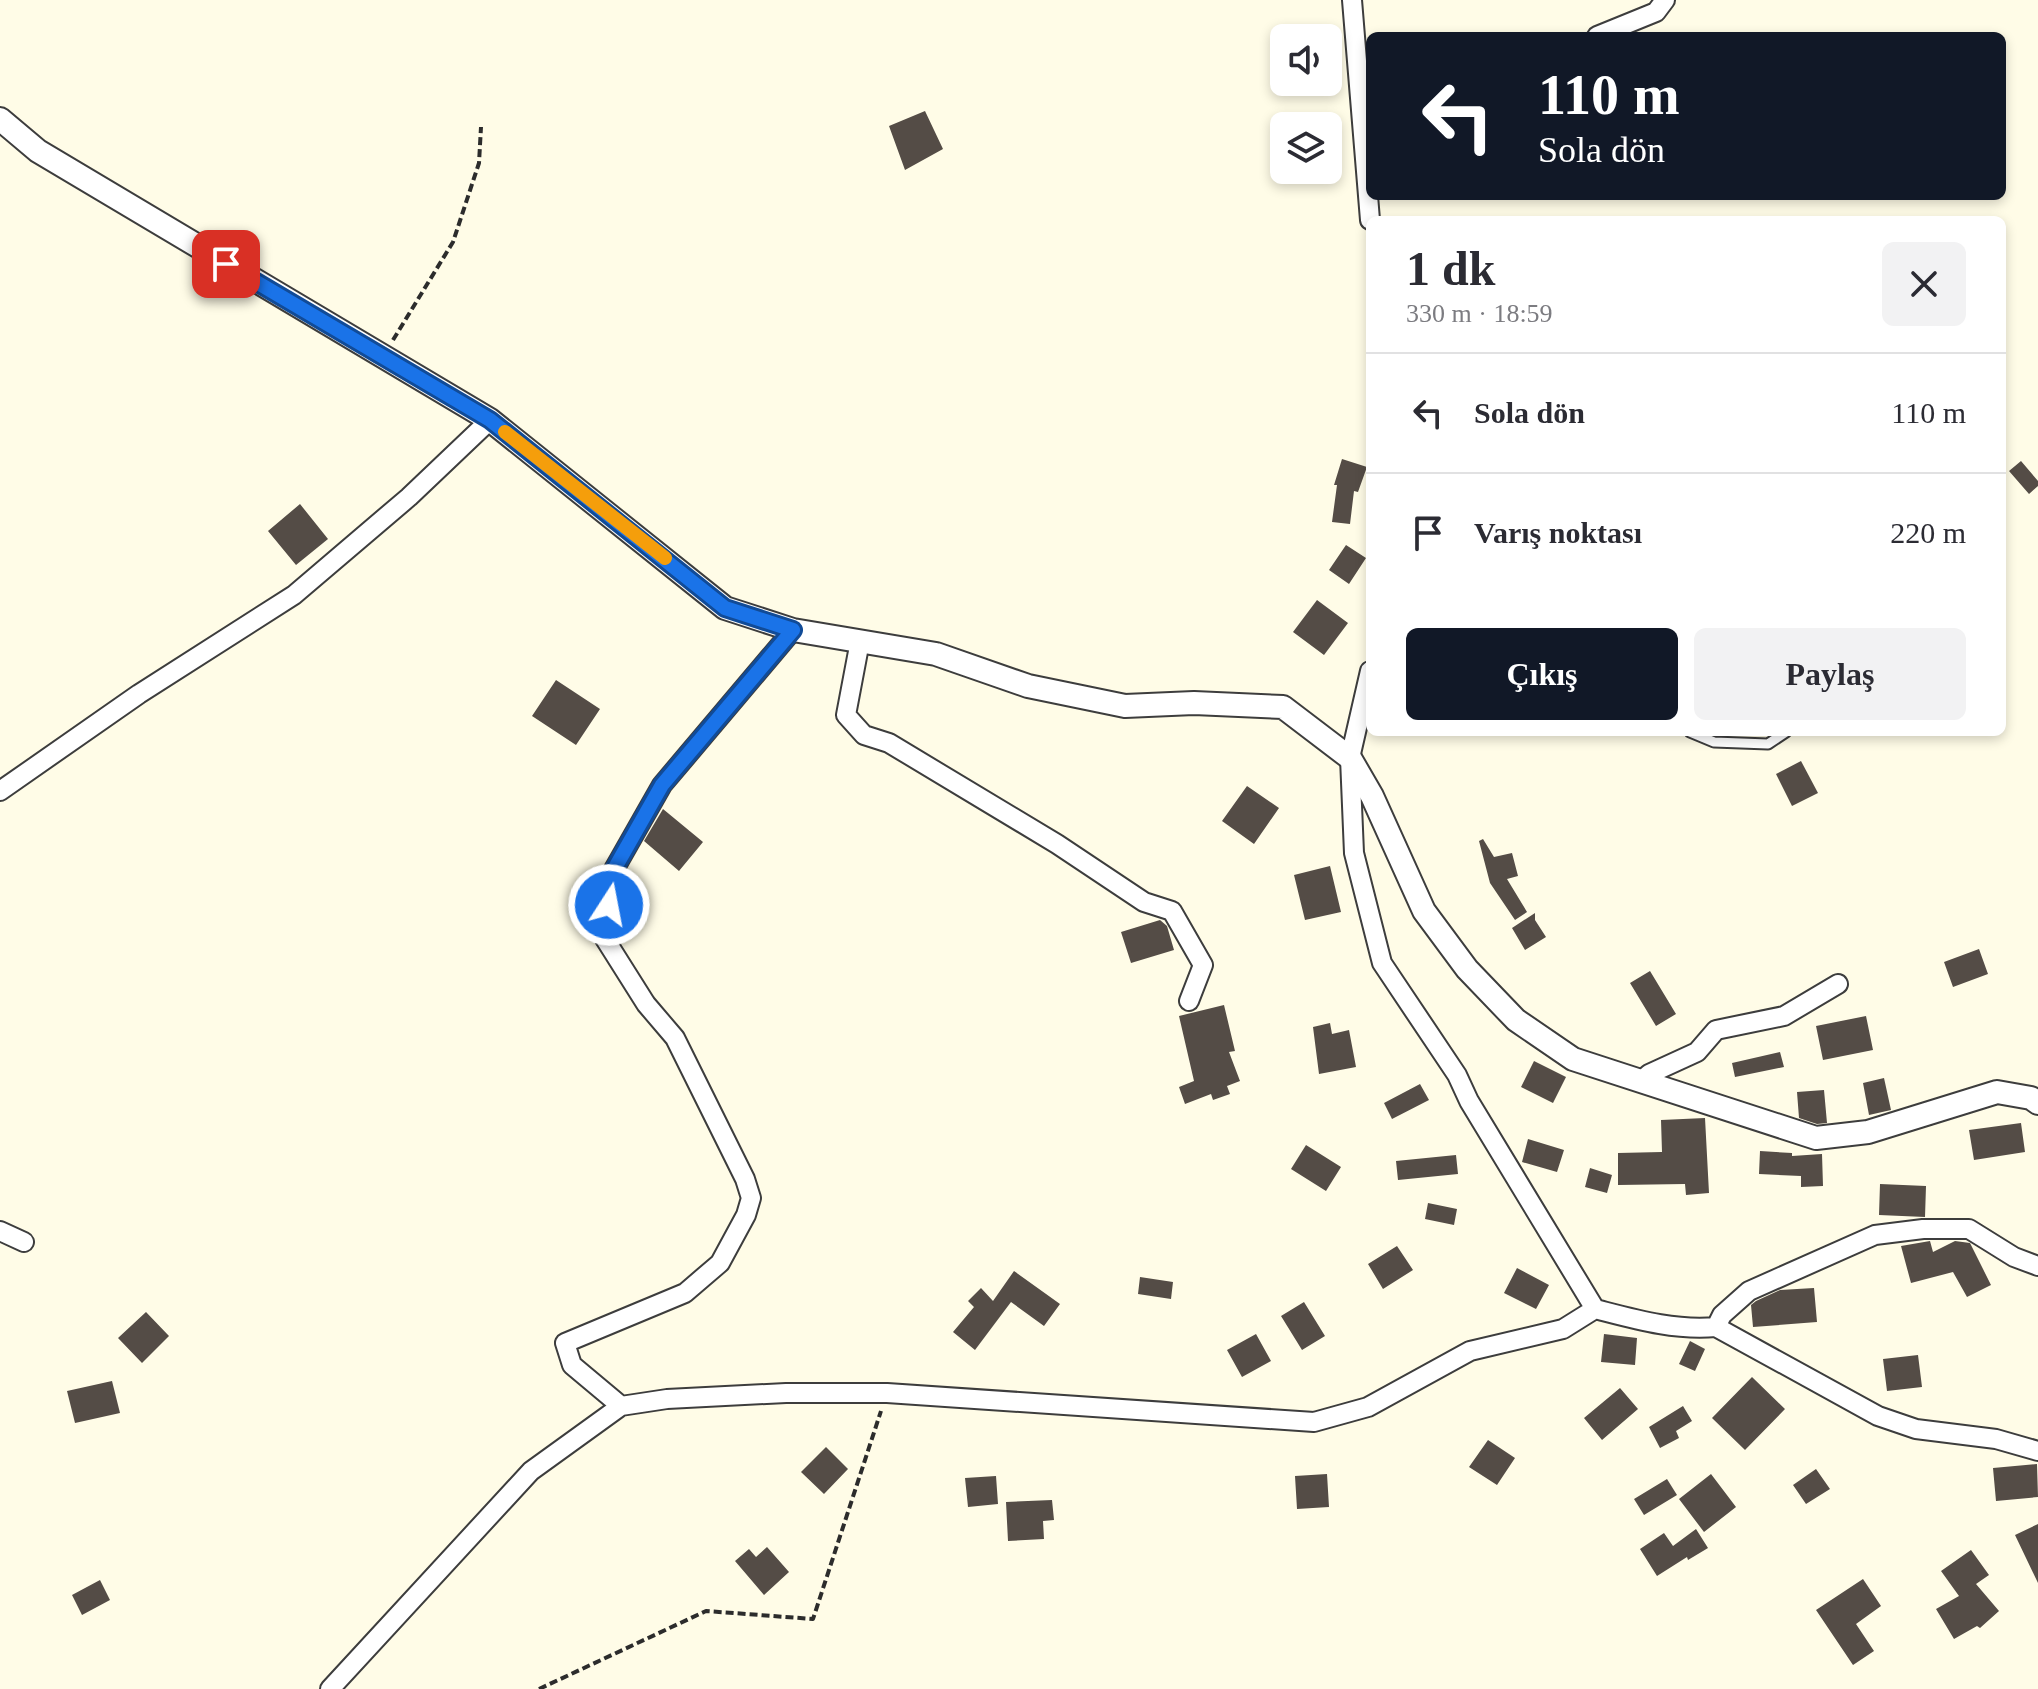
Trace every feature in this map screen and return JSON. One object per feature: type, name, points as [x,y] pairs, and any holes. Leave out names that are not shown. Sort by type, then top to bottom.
[{"type":"street","points":[[1352,0],[1366,129]]},
{"type":"street","points":[[1607,32],[1656,12],[1665,0]]},
{"type":"street","points":[[0,119],[38,151],[490,420],[725,608],[793,630],[936,654],[1028,686],[1125,706],[1194,703],[1283,707],[1350,758],[1372,796],[1424,911],[1467,969],[1516,1020],[1573,1059],[1816,1138],[1868,1132],[1997,1092],[2031,1098],[2038,1103]]},
{"type":"street","points":[[0,791],[139,694],[294,595],[409,497],[490,420]]},
{"type":"street","points":[[621,1406],[572,1365],[565,1343],[685,1293],[720,1263],[746,1215],[751,1198],[745,1179],[675,1038],[646,1004],[605,939],[612,873],[662,785],[793,630]]},
{"type":"street","points":[[860,641],[846,715],[864,735],[889,743],[1044,836],[1144,902],[1172,911],[1203,965],[1189,1001]]},
{"type":"street","points":[[1366,688],[1350,758],[1354,853],[1382,963],[1457,1075],[1469,1101],[1595,1309],[1645,1321],[1699,1329],[1716,1327],[1878,1416],[1916,1429],[1996,1439],[2038,1451]]},
{"type":"street","points":[[1641,1081],[1649,1074],[1697,1052],[1716,1030],[1784,1016],[1838,984]]},
{"type":"street","points":[[1716,1327],[1722,1315],[1749,1291],[1875,1235],[1923,1229],[1969,1229],[2014,1257],[2038,1266]]},
{"type":"street","points":[[0,1231],[24,1242]]},
{"type":"street","points":[[330,1689],[531,1471],[621,1406],[667,1399],[786,1393],[887,1393],[1314,1422],[1368,1407],[1470,1351],[1563,1329],[1595,1309]]},
{"type":"lane","points":[[1700,736],[1714,742],[1768,744],[1780,736]]},
{"type":"path","points":[[382,357],[453,242],[479,163],[481,127]]},
{"type":"path","points":[[539,1689],[706,1611],[813,1619],[887,1393]]},
{"type":"building","points":[[925,111],[943,149],[905,170],[889,126]]},
{"type":"building","points":[[1342,459],[1366,467],[1358,492],[1354,491],[1350,524],[1332,522],[1337,485],[1334,485]]},
{"type":"building","points":[[2021,461],[2038,481],[2038,486],[2029,494],[2009,471]]},
{"type":"building","points":[[300,504],[328,539],[296,565],[268,531]]},
{"type":"building","points":[[1346,545],[1366,558],[1349,584],[1329,570]]},
{"type":"building","points":[[1317,600],[1348,623],[1324,655],[1293,632]]},
{"type":"building","points":[[556,680],[600,709],[576,745],[532,716]]},
{"type":"building","points":[[1801,761],[1818,793],[1792,806],[1776,774]]},
{"type":"building","points":[[1247,786],[1279,808],[1254,844],[1222,821]]},
{"type":"building","points":[[663,809],[703,842],[679,871],[644,841]]},
{"type":"building","points":[[1483,839],[1494,857],[1512,853],[1518,876],[1507,879],[1527,912],[1515,920],[1490,883],[1479,841]]},
{"type":"building","points":[[1330,866],[1341,912],[1305,920],[1294,875]]},
{"type":"building","points":[[1535,913],[1535,920],[1546,937],[1525,950],[1512,928]]},
{"type":"building","points":[[1160,920],[1167,926],[1174,950],[1131,963],[1121,932]]},
{"type":"building","points":[[1979,949],[1988,974],[1953,987],[1944,962]]},
{"type":"building","points":[[1650,971],[1676,1014],[1656,1026],[1630,983]]},
{"type":"building","points":[[1224,1005],[1235,1051],[1229,1052],[1240,1081],[1227,1086],[1230,1094],[1213,1100],[1211,1094],[1185,1104],[1179,1087],[1194,1081],[1179,1016]]},
{"type":"building","points":[[1866,1016],[1873,1050],[1823,1060],[1816,1026]]},
{"type":"building","points":[[1330,1023],[1332,1034],[1349,1030],[1356,1067],[1319,1074],[1313,1027]]},
{"type":"building","points":[[1780,1052],[1784,1067],[1735,1077],[1732,1063]]},
{"type":"building","points":[[1534,1061],[1566,1077],[1553,1103],[1521,1087]]},
{"type":"building","points":[[1884,1078],[1891,1110],[1869,1115],[1863,1083]]},
{"type":"building","points":[[1420,1084],[1429,1100],[1392,1119],[1384,1103]]},
{"type":"building","points":[[1824,1090],[1827,1123],[1817,1124],[1799,1118],[1797,1092]]},
{"type":"building","points":[[1705,1118],[1709,1193],[1686,1195],[1685,1184],[1618,1185],[1618,1153],[1662,1152],[1661,1120]]},
{"type":"building","points":[[2021,1123],[2025,1152],[1974,1160],[1969,1130]]},
{"type":"building","points":[[1528,1139],[1564,1150],[1557,1172],[1522,1162]]},
{"type":"building","points":[[1306,1145],[1341,1167],[1326,1191],[1291,1169]]},
{"type":"building","points":[[1760,1151],[1792,1153],[1792,1156],[1822,1154],[1823,1186],[1801,1187],[1801,1176],[1759,1174]]},
{"type":"building","points":[[1456,1155],[1458,1174],[1398,1180],[1396,1161]]},
{"type":"building","points":[[1590,1168],[1612,1175],[1607,1193],[1585,1187]]},
{"type":"building","points":[[1880,1184],[1926,1186],[1925,1217],[1879,1215]]},
{"type":"building","points":[[1428,1203],[1457,1209],[1454,1225],[1425,1219]]},
{"type":"building","points":[[1930,1241],[1933,1252],[1955,1241],[1970,1243],[1991,1285],[1967,1297],[1953,1272],[1911,1283],[1901,1246]]},
{"type":"building","points":[[1397,1246],[1413,1270],[1383,1289],[1368,1264]]},
{"type":"building","points":[[1517,1268],[1549,1285],[1536,1309],[1504,1293]]},
{"type":"building","points":[[1014,1271],[1060,1304],[1044,1326],[1011,1302],[975,1350],[953,1332],[974,1307],[968,1301],[981,1288],[993,1301]]},
{"type":"building","points":[[1140,1277],[1173,1282],[1171,1299],[1138,1294]]},
{"type":"building","points":[[1814,1288],[1817,1322],[1753,1327],[1751,1305],[1756,1301],[1780,1290]]},
{"type":"building","points":[[1304,1302],[1325,1336],[1302,1350],[1281,1316]]},
{"type":"building","points":[[146,1312],[169,1336],[142,1363],[118,1338]]},
{"type":"building","points":[[1256,1334],[1271,1361],[1242,1377],[1227,1350]]},
{"type":"building","points":[[1604,1334],[1637,1338],[1635,1365],[1601,1362]]},
{"type":"building","points":[[1690,1341],[1705,1349],[1695,1371],[1679,1364]]},
{"type":"building","points":[[1918,1355],[1922,1387],[1887,1391],[1883,1359]]},
{"type":"building","points":[[1752,1377],[1785,1409],[1745,1450],[1712,1418]]},
{"type":"building","points":[[112,1381],[120,1413],[75,1423],[67,1391]]},
{"type":"building","points":[[1620,1388],[1638,1409],[1602,1440],[1584,1418]]},
{"type":"building","points":[[1683,1406],[1692,1421],[1676,1431],[1679,1438],[1660,1448],[1649,1427]]},
{"type":"building","points":[[1488,1440],[1515,1458],[1497,1485],[1469,1467]]},
{"type":"building","points":[[826,1447],[848,1469],[824,1494],[801,1472]]},
{"type":"building","points":[[2037,1464],[2038,1497],[1996,1501],[1993,1468]]},
{"type":"building","points":[[1816,1469],[1830,1489],[1806,1504],[1793,1485]]},
{"type":"building","points":[[1327,1474],[1329,1507],[1297,1509],[1295,1476]]},
{"type":"building","points":[[1711,1474],[1736,1507],[1704,1532],[1679,1499]]},
{"type":"building","points":[[996,1476],[998,1504],[968,1507],[965,1478]]},
{"type":"building","points":[[1667,1479],[1677,1495],[1644,1515],[1634,1499]]},
{"type":"building","points":[[1052,1500],[1054,1520],[1043,1521],[1044,1539],[1008,1541],[1006,1502]]},
{"type":"building","points":[[2038,1524],[2038,1583],[2015,1535]]},
{"type":"building","points":[[1696,1529],[1708,1548],[1657,1576],[1640,1549],[1664,1533],[1673,1546]]},
{"type":"building","points":[[767,1547],[789,1572],[764,1595],[735,1561],[749,1549],[756,1557]]},
{"type":"building","points":[[1971,1550],[1989,1575],[1976,1584],[1999,1611],[1980,1628],[1977,1626],[1954,1639],[1936,1609],[1959,1596],[1941,1571]]},
{"type":"building","points":[[1863,1579],[1881,1606],[1856,1624],[1874,1651],[1853,1665],[1816,1610]]},
{"type":"building","points":[[100,1580],[110,1600],[82,1615],[72,1595]]},
{"type":"slow traffic","points":[[505,432],[665,558]]},
{"type":"route","points":[[226,264],[490,420],[725,608],[793,630],[662,785],[612,873],[609,905]]}]
